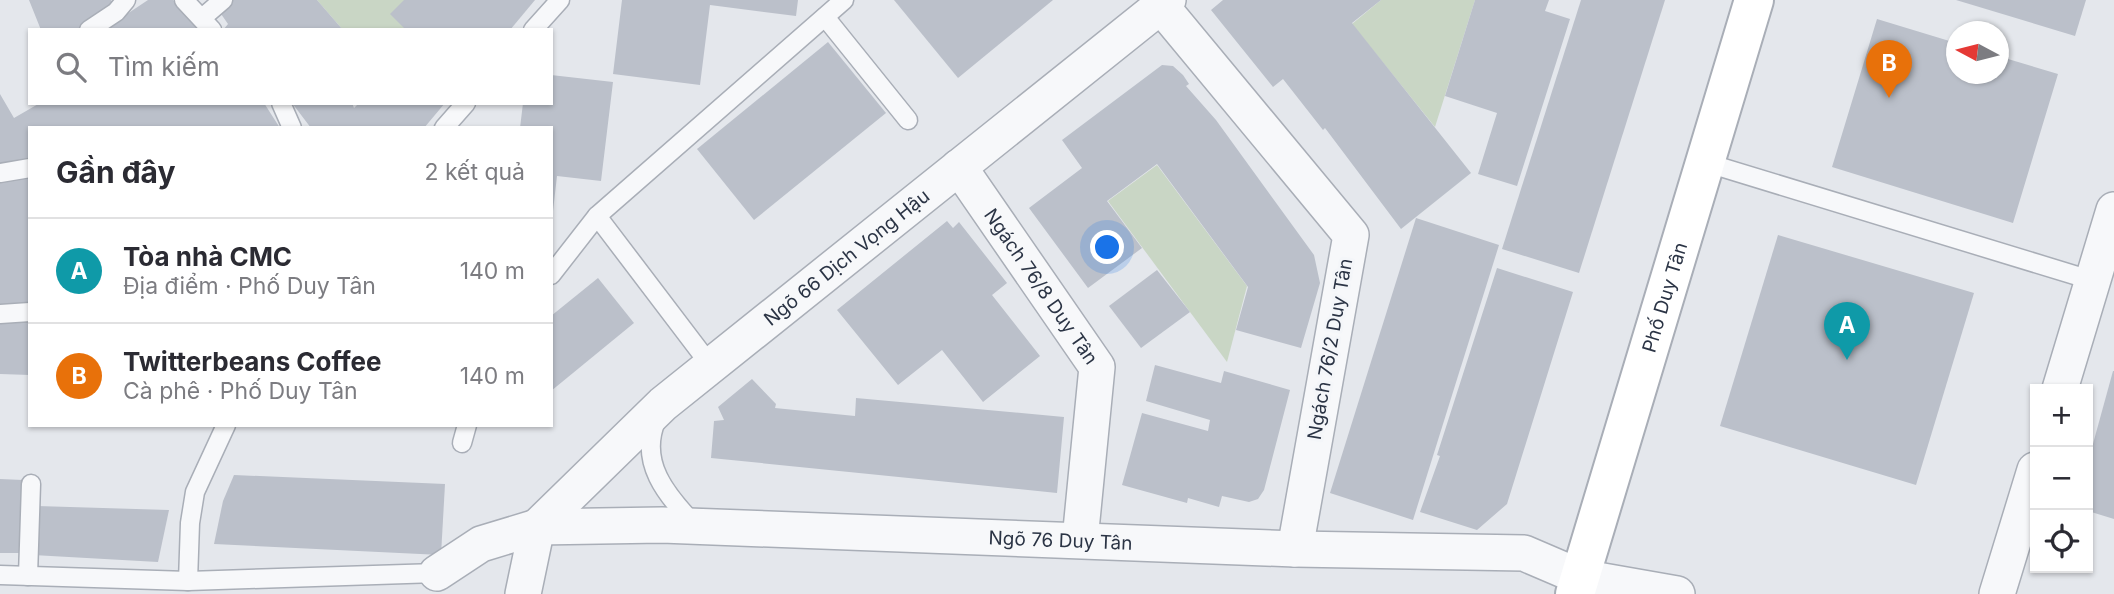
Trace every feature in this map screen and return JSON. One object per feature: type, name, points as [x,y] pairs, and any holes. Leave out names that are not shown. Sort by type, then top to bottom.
[{"type":"street","name":"Phố Duy Tân","points":[[1577,586],[1754,0]]},
{"type":"street","name":"Ngõ 66 Dịch Vọng Hậu","points":[[537,527],[663,404],[1165,3]]},
{"type":"street","name":"Ngách 76/2 Duy Tân","points":[[1165,3],[1351,235],[1295,550]]},
{"type":"street","name":"Ngách 76/8 Duy Tân","points":[[959,167],[1097,367],[1080,540]]},
{"type":"street","points":[[2062,384],[2114,210]]},
{"type":"street","points":[[1997,594],[2030,486]]},
{"type":"street","name":"Ngõ 76 Duy Tân","points":[[537,527],[697,527],[1295,550],[1524,553],[1577,586],[1677,594]]},
{"type":"street","points":[[437,573],[481,544],[537,527],[523,594]]},
{"type":"lane","points":[[184,0],[207,24],[223,0]]},
{"type":"lane","points":[[535,28],[560,0]]},
{"type":"lane","points":[[553,272],[597,216],[844,0]]},
{"type":"lane","points":[[92,28],[116,12],[123,1]]},
{"type":"lane","points":[[825,17],[908,120]]},
{"type":"lane","points":[[282,105],[291,126]]},
{"type":"lane","points":[[445,126],[464,105]]},
{"type":"lane","points":[[1704,162],[2094,281]]},
{"type":"lane","points":[[0,173],[28,168]]},
{"type":"lane","points":[[597,216],[711,366]]},
{"type":"lane","points":[[0,314],[28,312]]},
{"type":"lane","points":[[663,404],[650,435],[652,465],[667,496],[697,527]]},
{"type":"lane","points":[[188,581],[195,492],[225,427]]},
{"type":"lane","points":[[462,443],[466,427]]},
{"type":"lane","points":[[28,576],[31,484]]},
{"type":"lane","points":[[0,575],[188,581],[437,573]]},
{"type":"green space","points":[[317,0],[404,0],[406,28],[341,28]]},
{"type":"green space","points":[[1381,0],[1475,0],[1435,127],[1352,24]]},
{"type":"green space","points":[[1157,165],[1247,286],[1227,362],[1108,201]]},
{"type":"building","points":[[29,0],[111,0],[115,6],[81,28],[40,28]]},
{"type":"building","points":[[148,0],[173,0],[200,28],[106,28]]},
{"type":"building","points":[[232,0],[317,0],[341,28],[225,28],[228,24],[219,11]]},
{"type":"building","points":[[404,0],[535,0],[512,28],[404,28],[390,14]]},
{"type":"building","points":[[622,0],[798,0],[796,16],[710,5],[700,85],[613,74]]},
{"type":"building","points":[[894,0],[1053,0],[958,78]]},
{"type":"building","points":[[1223,0],[1381,0],[1352,23],[1471,173],[1401,229],[1325,128],[1323,130],[1283,79],[1273,87],[1211,10]]},
{"type":"building","points":[[1475,0],[1549,0],[1545,11],[1570,19],[1517,186],[1478,174],[1497,113],[1445,96]]},
{"type":"building","points":[[1581,0],[1665,0],[1579,273],[1502,249]]},
{"type":"building","points":[[1956,0],[2086,0],[2075,36]]},
{"type":"building","points":[[1877,19],[1946,40],[1946,84],[2009,84],[2009,59],[2058,74],[2013,223],[1832,167]]},
{"type":"building","points":[[828,42],[886,113],[754,220],[697,149]]},
{"type":"building","points":[[1162,65],[1173,66],[1183,75],[1189,84],[1186,86],[1216,120],[1314,255],[1320,283],[1301,348],[1236,330],[1248,287],[1157,164],[1107,201],[1142,248],[1088,288],[1029,208],[1082,168],[1062,140]]},
{"type":"building","points":[[553,75],[613,82],[601,181],[557,176],[553,211],[553,126],[520,126],[523,105],[553,105]]},
{"type":"building","points":[[0,94],[14,118],[37,105],[265,105],[279,126],[28,126],[28,158],[0,164]]},
{"type":"building","points":[[294,105],[353,105],[354,108],[357,105],[443,105],[426,126],[309,126]]},
{"type":"building","points":[[28,178],[28,306],[0,308],[0,181]]},
{"type":"building","points":[[1416,218],[1499,245],[1413,520],[1330,493]]},
{"type":"building","points":[[947,221],[953,228],[959,222],[1007,283],[992,295],[1040,356],[983,402],[942,350],[898,385],[837,310]]},
{"type":"building","points":[[1778,235],[1974,293],[1916,485],[1720,426]]},
{"type":"building","points":[[1497,268],[1573,292],[1507,504],[1477,530],[1420,512],[1440,456],[1437,455]]},
{"type":"building","points":[[1157,270],[1190,312],[1141,348],[1109,306]]},
{"type":"building","points":[[598,278],[634,323],[553,389],[553,314]]},
{"type":"building","points":[[28,318],[28,375],[0,374],[0,320]]},
{"type":"building","points":[[1155,365],[1221,383],[1224,371],[1290,390],[1264,490],[1258,499],[1249,502],[1222,496],[1219,507],[1188,498],[1187,503],[1122,485],[1142,413],[1208,431],[1210,420],[1146,401]]},
{"type":"building","points":[[2114,371],[2114,519],[2093,513],[2093,444]]},
{"type":"building","points":[[752,379],[776,404],[775,408],[855,416],[856,398],[1064,417],[1057,493],[711,458],[714,421],[724,420],[718,407]]},
{"type":"building","points":[[234,475],[445,484],[441,555],[214,544],[223,501]]},
{"type":"building","points":[[0,479],[23,480],[21,553],[0,553]]},
{"type":"building","points":[[37,506],[169,510],[158,562],[33,555]]},
{"type":"place","name":"Twitterbeans Coffee","points":[[1889,98]]},
{"type":"place","name":"Tòa nhà CMC","points":[[1847,360]]}]
